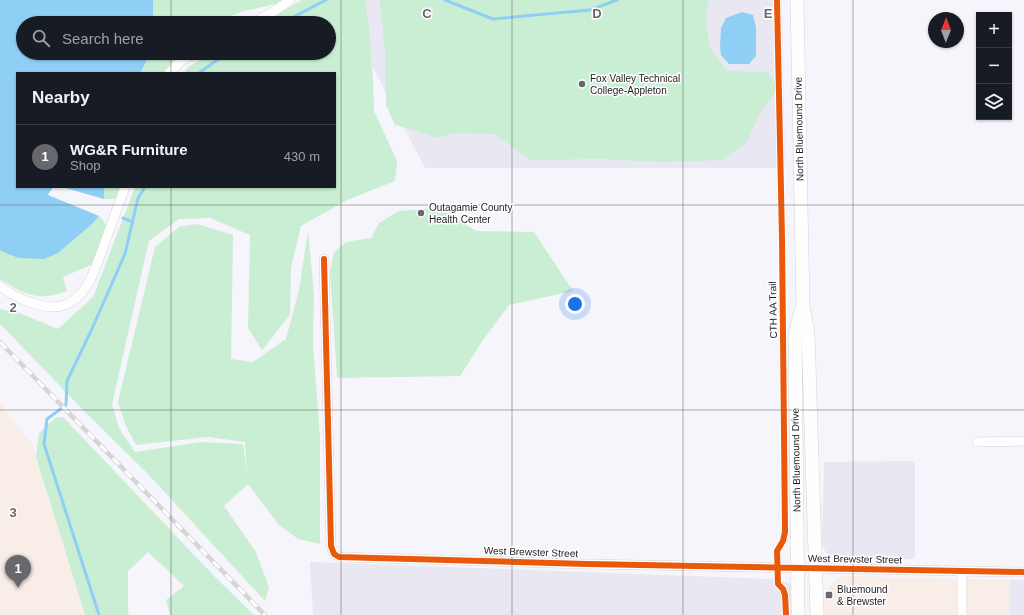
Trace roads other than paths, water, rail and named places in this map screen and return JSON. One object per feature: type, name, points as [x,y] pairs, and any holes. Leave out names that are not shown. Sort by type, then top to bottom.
[{"type":"main road","name":"North Bluemound Drive","points":[[796,0],[803,306],[808,333],[817,615]]},
{"type":"main road","name":"North Bluemound Drive","points":[[798,615],[795,332],[803,306]]},
{"type":"street","points":[[265,16],[290,0]]},
{"type":"street","points":[[170,72],[182,60]]},
{"type":"street","points":[[0,286],[20,298],[41,305],[57,307],[73,301],[86,287],[95,269],[125,188]]},
{"type":"street","name":"West Brewster Street","points":[[324,259],[331,546],[334,554],[338,557],[1024,572]]},
{"type":"street","points":[[977,442],[1024,442]]},
{"type":"street","points":[[962,571],[962,615]]},
{"type":"water","points":[[0,0],[153,0],[153,16],[16,16],[16,60],[147,60],[141,72],[16,72],[16,188],[52,188],[48,195],[99,216],[92,224],[58,253],[44,259],[18,258],[1,251]]},
{"type":"water","points":[[742,12],[753,15],[756,28],[756,56],[749,64],[729,64],[721,55],[721,28],[726,18]]},
{"type":"water","points":[[66,188],[104,188],[104,199]]},
{"type":"waterway","points":[[295,16],[326,0]]},
{"type":"waterway","points":[[445,0],[493,19],[590,10],[617,0]]},
{"type":"waterway","points":[[200,72],[217,60]]},
{"type":"waterway","points":[[99,615],[44,444],[47,419],[66,405],[67,381],[125,254],[138,198],[144,188]]},
{"type":"waterway","points":[[123,218],[133,222]]},
{"type":"railway","points":[[0,342],[265,615]]},
{"type":"place","name":"Fox Valley Technical College-Appleton","points":[[582,84]]},
{"type":"place","name":"Outagamie County Health Center","points":[[421,213]]},
{"type":"place","name":"WG&R Furniture","points":[[18,588]]},
{"type":"place","name":"Bluemound & Brewster","points":[[829,595]]}]
